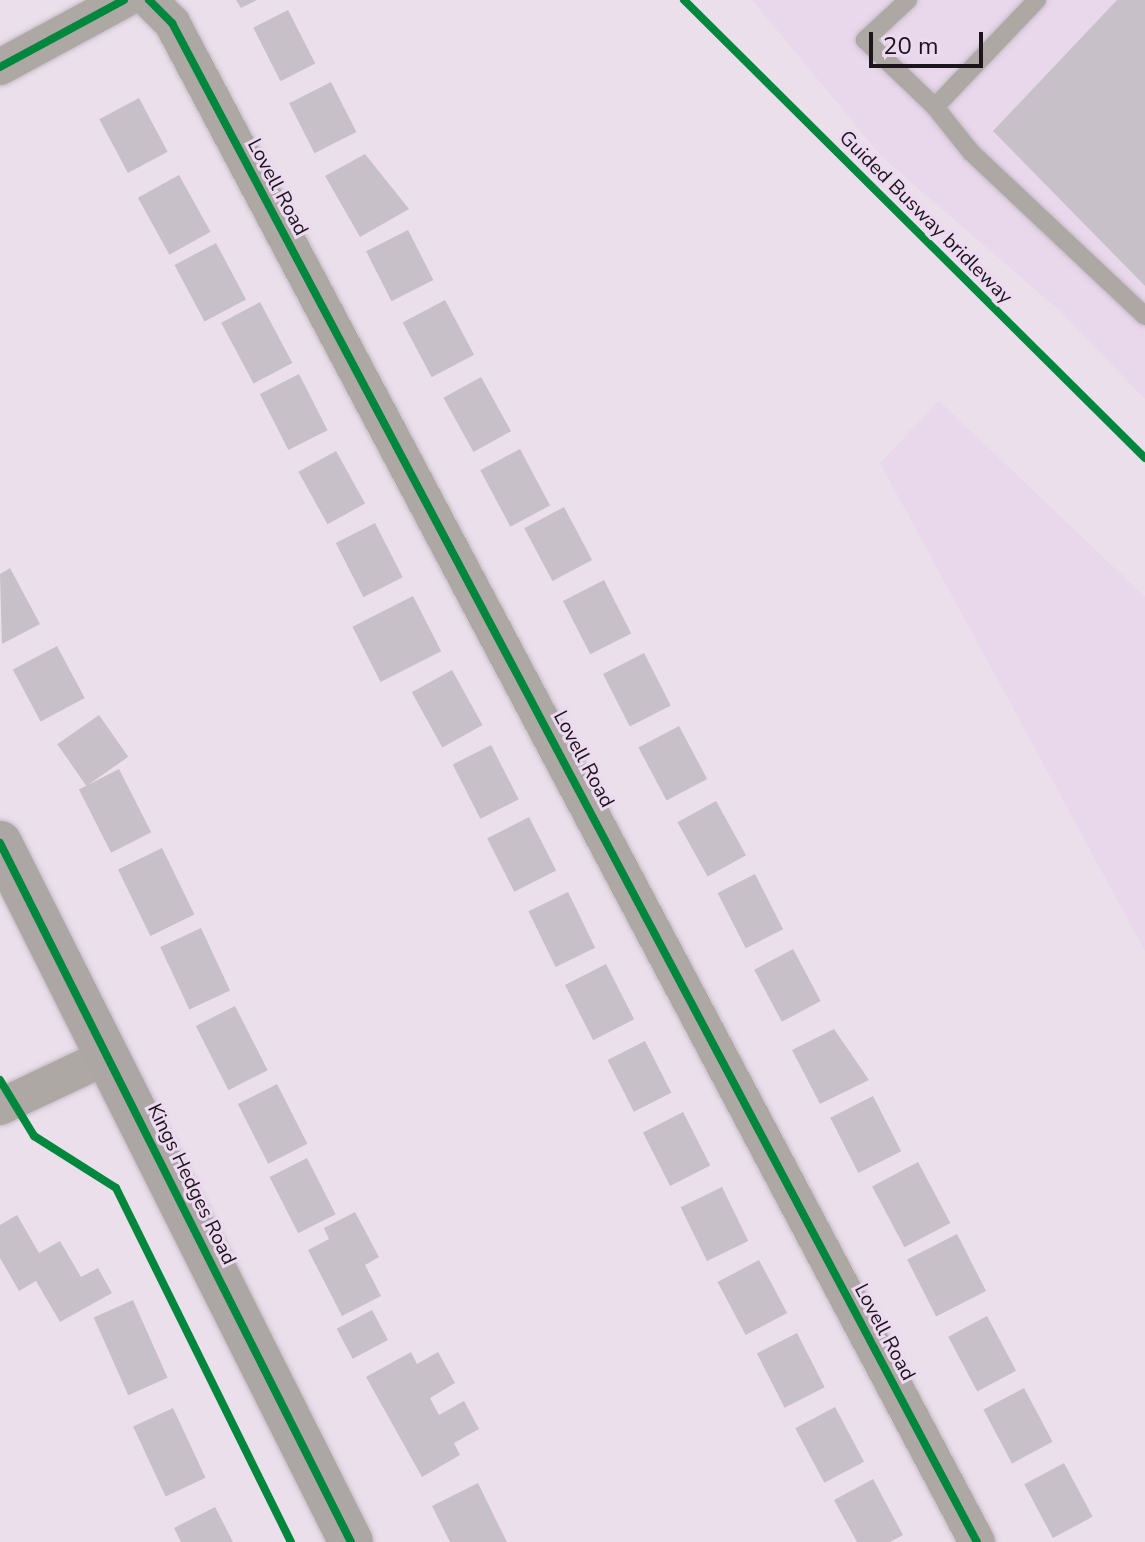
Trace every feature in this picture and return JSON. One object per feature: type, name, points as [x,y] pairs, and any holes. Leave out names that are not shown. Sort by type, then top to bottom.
[{"type":"street","points":[[0,67],[124,0]]},
{"type":"street","name":"Lovell Road","points":[[149,0],[187,51],[977,1542]]},
{"type":"street","name":"Kings Hedges Road","points":[[0,843],[110,1055],[351,1542]]},
{"type":"street","points":[[0,1107],[110,1055]]},
{"type":"lane","points":[[908,0],[865,40],[935,107],[971,152],[1145,316]]},
{"type":"lane","points":[[935,107],[1037,0]]},
{"type":"shaded area","points":[[752,0],[1145,0],[1145,399],[1060,311],[883,158]]},
{"type":"shaded area","points":[[939,401],[1145,597],[1145,951],[880,463]]},
{"type":"building","points":[[236,0],[257,0],[241,8]]},
{"type":"building","points":[[1117,0],[1145,0],[1145,286],[993,131]]},
{"type":"building","points":[[288,10],[315,63],[280,81],[253,28]]},
{"type":"building","points":[[331,82],[356,132],[315,153],[289,103]]},
{"type":"building","points":[[139,98],[168,152],[128,173],[99,119]]},
{"type":"building","points":[[365,154],[409,209],[360,237],[325,176]]},
{"type":"building","points":[[179,175],[211,232],[169,255],[138,198]]},
{"type":"building","points":[[408,230],[433,280],[392,301],[366,251]]},
{"type":"building","points":[[216,243],[246,300],[205,322],[175,265]]},
{"type":"building","points":[[445,300],[474,355],[432,377],[403,323]]},
{"type":"building","points":[[260,302],[292,363],[254,384],[221,323]]},
{"type":"building","points":[[299,374],[328,430],[288,450],[260,394]]},
{"type":"building","points":[[481,377],[511,431],[473,452],[443,398]]},
{"type":"building","points":[[520,449],[550,506],[510,527],[480,470]]},
{"type":"building","points":[[336,451],[365,503],[327,524],[298,472]]},
{"type":"building","points":[[564,507],[592,560],[552,581],[524,528]]},
{"type":"building","points":[[375,523],[403,577],[363,597],[336,543]]},
{"type":"building","points":[[10,568],[40,624],[2,644],[0,574]]},
{"type":"building","points":[[604,580],[631,633],[590,654],[563,601]]},
{"type":"building","points":[[413,596],[441,651],[381,682],[352,627]]},
{"type":"building","points":[[57,646],[85,698],[41,722],[13,669]]},
{"type":"building","points":[[644,653],[671,706],[630,726],[603,674]]},
{"type":"building","points":[[452,670],[483,725],[442,747],[412,692]]},
{"type":"building","points":[[99,715],[128,757],[86,786],[57,744]]},
{"type":"building","points":[[679,726],[707,779],[667,801],[638,748]]},
{"type":"building","points":[[491,745],[519,799],[480,819],[453,765]]},
{"type":"building","points":[[119,769],[151,832],[111,853],[79,789]]},
{"type":"building","points":[[716,801],[746,855],[708,877],[678,822]]},
{"type":"building","points":[[529,817],[556,870],[514,892],[487,838]]},
{"type":"building","points":[[162,848],[194,915],[150,936],[118,869]]},
{"type":"building","points":[[755,874],[783,929],[746,948],[718,893]]},
{"type":"building","points":[[568,892],[595,948],[556,967],[528,911]]},
{"type":"building","points":[[201,928],[230,991],[189,1010],[160,947]]},
{"type":"building","points":[[793,949],[821,1001],[782,1022],[754,970]]},
{"type":"building","points":[[606,964],[634,1019],[593,1040],[565,985]]},
{"type":"building","points":[[235,1006],[268,1070],[228,1090],[196,1026]]},
{"type":"building","points":[[834,1029],[869,1080],[820,1104],[792,1050]]},
{"type":"building","points":[[645,1041],[671,1093],[634,1112],[608,1060]]},
{"type":"building","points":[[277,1084],[307,1144],[268,1164],[238,1104]]},
{"type":"building","points":[[873,1096],[901,1151],[858,1173],[830,1118]]},
{"type":"building","points":[[683,1112],[710,1165],[670,1186],[643,1132]]},
{"type":"building","points":[[307,1158],[336,1214],[298,1233],[270,1177]]},
{"type":"building","points":[[918,1162],[950,1223],[904,1247],[872,1186]]},
{"type":"building","points":[[722,1187],[748,1241],[707,1261],[681,1207]]},
{"type":"building","points":[[355,1212],[379,1257],[365,1265],[381,1296],[342,1316],[308,1250],[329,1239],[324,1228]]},
{"type":"building","points":[[17,1215],[39,1253],[60,1241],[81,1277],[98,1268],[112,1293],[60,1322],[36,1281],[19,1291],[0,1258],[0,1225]]},
{"type":"building","points":[[957,1234],[986,1291],[936,1316],[907,1259]]},
{"type":"building","points":[[759,1260],[787,1313],[746,1335],[718,1282]]},
{"type":"building","points":[[133,1300],[168,1378],[128,1395],[94,1317]]},
{"type":"building","points":[[372,1310],[388,1340],[353,1359],[337,1329]]},
{"type":"building","points":[[987,1316],[1016,1371],[977,1391],[948,1337]]},
{"type":"building","points":[[797,1333],[825,1387],[785,1408],[757,1353]]},
{"type":"building","points":[[411,1352],[417,1364],[438,1352],[455,1383],[430,1398],[439,1415],[464,1401],[479,1429],[454,1443],[460,1455],[422,1477],[366,1377]]},
{"type":"building","points":[[1024,1388],[1053,1442],[1012,1463],[983,1410]]},
{"type":"building","points":[[835,1407],[864,1462],[824,1483],[795,1428]]},
{"type":"building","points":[[173,1408],[206,1478],[166,1496],[133,1427]]},
{"type":"building","points":[[1064,1463],[1093,1517],[1053,1538],[1024,1484]]},
{"type":"building","points":[[873,1479],[903,1535],[890,1542],[857,1542],[834,1500]]},
{"type":"building","points":[[478,1483],[507,1542],[450,1542],[432,1506]]},
{"type":"building","points":[[215,1507],[233,1542],[181,1542],[174,1528]]},
{"type":"cycle path","points":[[0,67],[124,0]]},
{"type":"cycle path","points":[[149,0],[172,23],[977,1542]]},
{"type":"cycle path","name":"Guided Busway bridleway","points":[[684,0],[1145,458]]},
{"type":"cycle path","points":[[0,843],[351,1542]]},
{"type":"cycle path","points":[[0,1080],[34,1136],[116,1188],[291,1542]]}]
